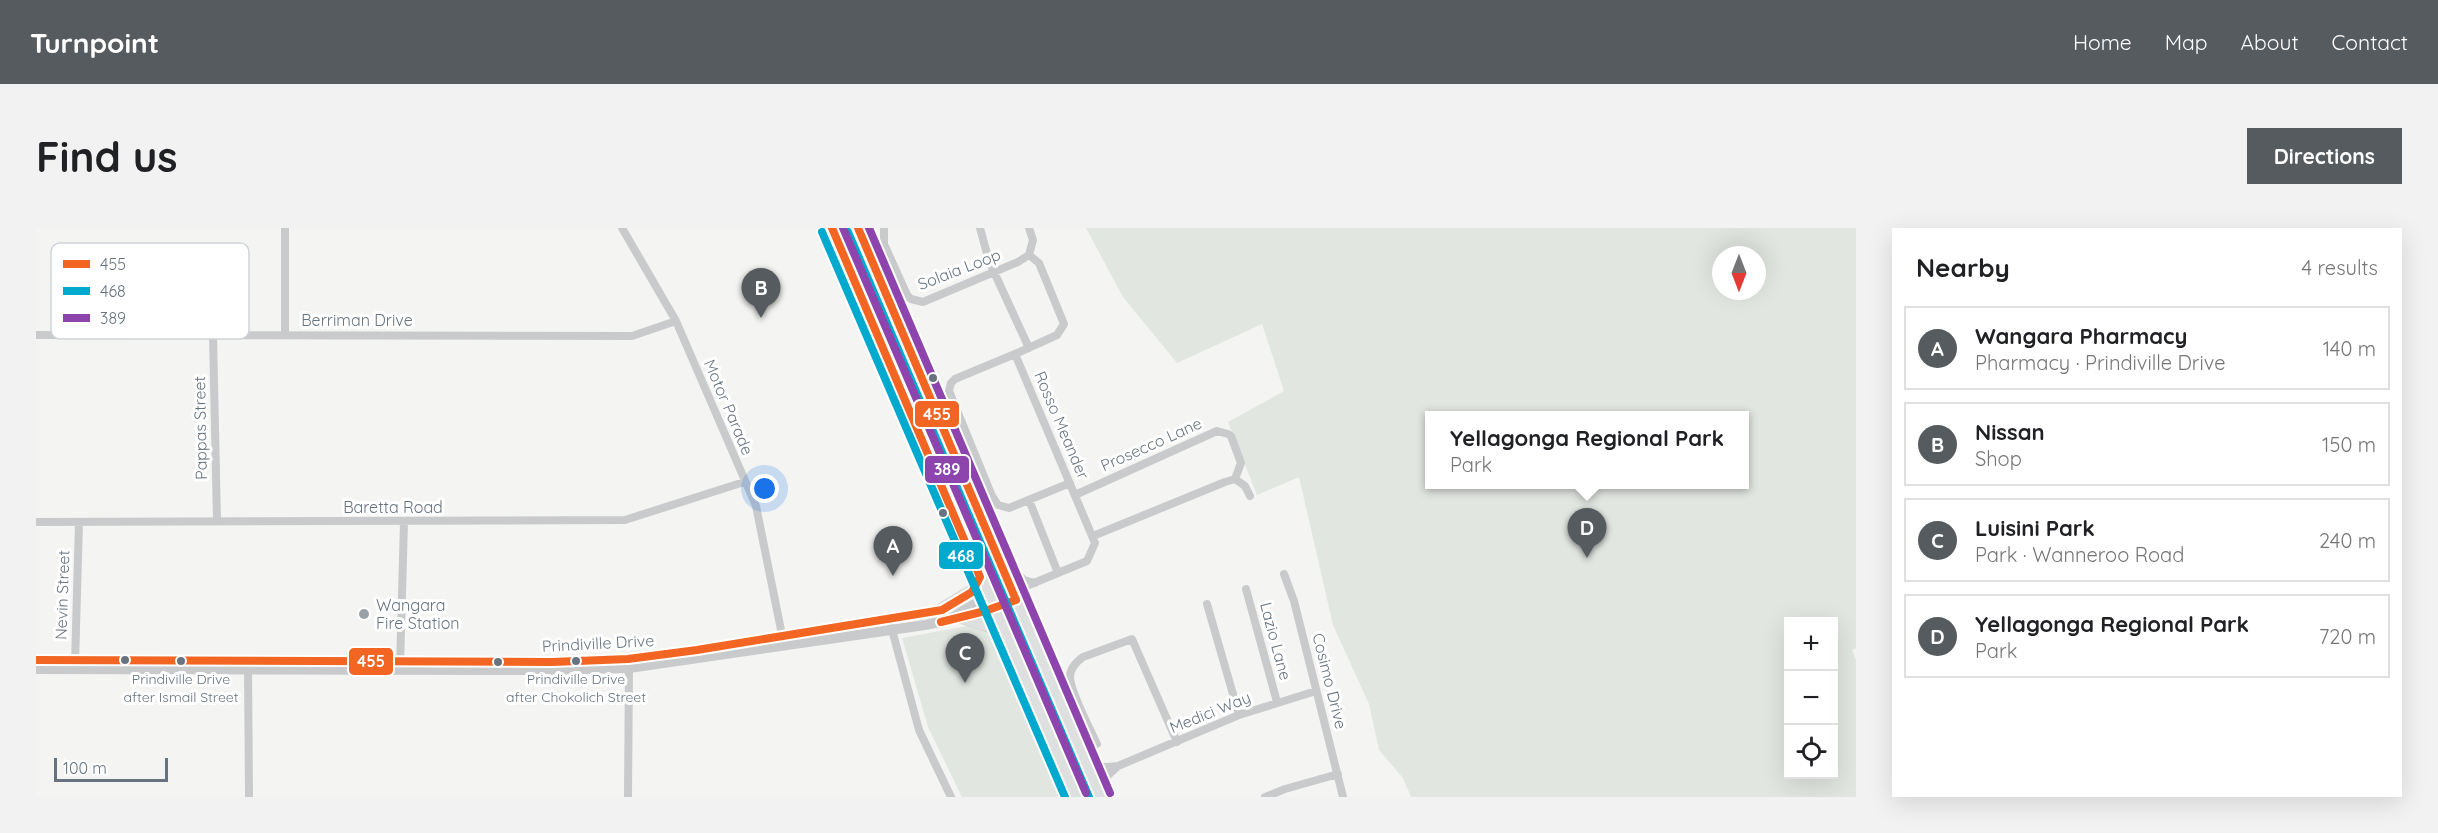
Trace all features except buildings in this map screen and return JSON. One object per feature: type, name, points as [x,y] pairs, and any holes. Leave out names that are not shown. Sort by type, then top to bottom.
[{"type":"highway","points":[[832,228],[1076,797]]},
{"type":"highway","points":[[858,228],[1099,795]]},
{"type":"highway","points":[[942,610],[972,592],[981,577]]},
{"type":"highway","points":[[964,617],[993,626],[1010,646]]},
{"type":"street","points":[[285,228],[285,335]]},
{"type":"street","name":"Motor Parade","points":[[622,228],[676,321],[756,506],[783,641]]},
{"type":"street","name":"Solaia Loop","points":[[884,228],[885,244],[907,295],[917,302],[923,302],[996,272],[1029,255]]},
{"type":"street","points":[[980,228],[989,261],[1029,348]]},
{"type":"street","points":[[1029,228],[1033,240],[1029,255],[1039,262],[1064,324],[1057,335],[955,379],[949,391],[995,502],[1009,508],[1070,483]]},
{"type":"street","name":"Berriman Drive","points":[[249,335],[632,336],[676,321]]},
{"type":"street","name":"Pappas Street","points":[[213,339],[217,521]]},
{"type":"street","name":"Rosso Meander","points":[[1015,354],[1094,536]]},
{"type":"street","name":"Prosecco Lane","points":[[1075,495],[1217,431],[1231,436],[1241,465],[1235,479]]},
{"type":"street","points":[[1014,596],[1035,583],[1087,561],[1094,550],[1094,536],[1235,479],[1245,486],[1250,496]]},
{"type":"street","name":"Baretta Road","points":[[36,522],[625,520],[744,482]]},
{"type":"street","points":[[1029,500],[1058,573]]},
{"type":"street","name":"Nevin Street","points":[[75,664],[79,522]]},
{"type":"street","points":[[400,665],[404,522]]},
{"type":"street","points":[[993,550],[1024,580],[1035,583]]},
{"type":"street","name":"Cosimo Drive","points":[[1284,574],[1294,602],[1343,797]]},
{"type":"street","name":"Lazio Lane","points":[[1246,589],[1277,702]]},
{"type":"street","name":"Prindiville Drive","points":[[36,660],[75,664],[248,665],[629,663],[891,624],[964,617],[1014,596]]},
{"type":"street","name":"Prindiville Drive","points":[[891,624],[942,610],[992,604]]},
{"type":"street","points":[[1207,604],[1239,715]]},
{"type":"street","points":[[891,624],[919,730],[951,797]]},
{"type":"street","points":[[1097,744],[1071,684],[1071,670],[1083,657],[1132,639],[1177,742]]},
{"type":"street","points":[[628,797],[629,663]]},
{"type":"street","name":"Prindiville Drive","points":[[36,669],[75,664]]},
{"type":"street","points":[[248,665],[249,797]]},
{"type":"street","name":"Medici Way","points":[[1118,766],[1239,715],[1316,691]]},
{"type":"street","points":[[1078,743],[1086,748],[1094,764],[1100,768],[1118,766]]},
{"type":"street","points":[[1099,795],[1105,778],[1118,766]]},
{"type":"street","points":[[1265,797],[1338,774]]},
{"type":"shaded area","points":[[1086,228],[1856,228],[1856,648],[1852,650],[1856,660],[1856,797],[1411,797],[1403,778],[1379,750],[1369,704],[1333,625],[1299,477],[1257,495],[1228,422],[1284,391],[1262,324],[1177,363],[1123,297]]},
{"type":"shaded area","points":[[986,616],[1063,797],[962,797],[928,727],[902,638],[967,626]]},
{"type":"transit line","name":"455","points":[[36,660],[552,662],[628,659],[942,610],[972,592],[980,577],[832,228]]},
{"type":"transit line","name":"389","points":[[843,228],[1086,793]]},
{"type":"transit line","name":"455","points":[[858,228],[1016,600]]},
{"type":"transit line","name":"389","points":[[869,228],[1110,793]]},
{"type":"transit line","name":"468","points":[[822,232],[1065,797]]},
{"type":"transit line","name":"468","points":[[848,232],[1089,797]]},
{"type":"transit line","name":"455","points":[[941,622],[985,611],[1016,600]]},
{"type":"place","name":"Nissan","points":[[761,318]]},
{"type":"place","name":"Yellagonga Regional Park","points":[[1587,558]]},
{"type":"place","name":"Wangara Pharmacy","points":[[893,576]]},
{"type":"place","name":"Wangara Fire Station","points":[[364,614]]},
{"type":"place","name":"Prindiville Drive after Ismail Street","points":[[181,661]]},
{"type":"place","name":"Prindiville Drive after Chokolich Street","points":[[576,661]]},
{"type":"place","name":"Luisini Park","points":[[965,683]]}]
